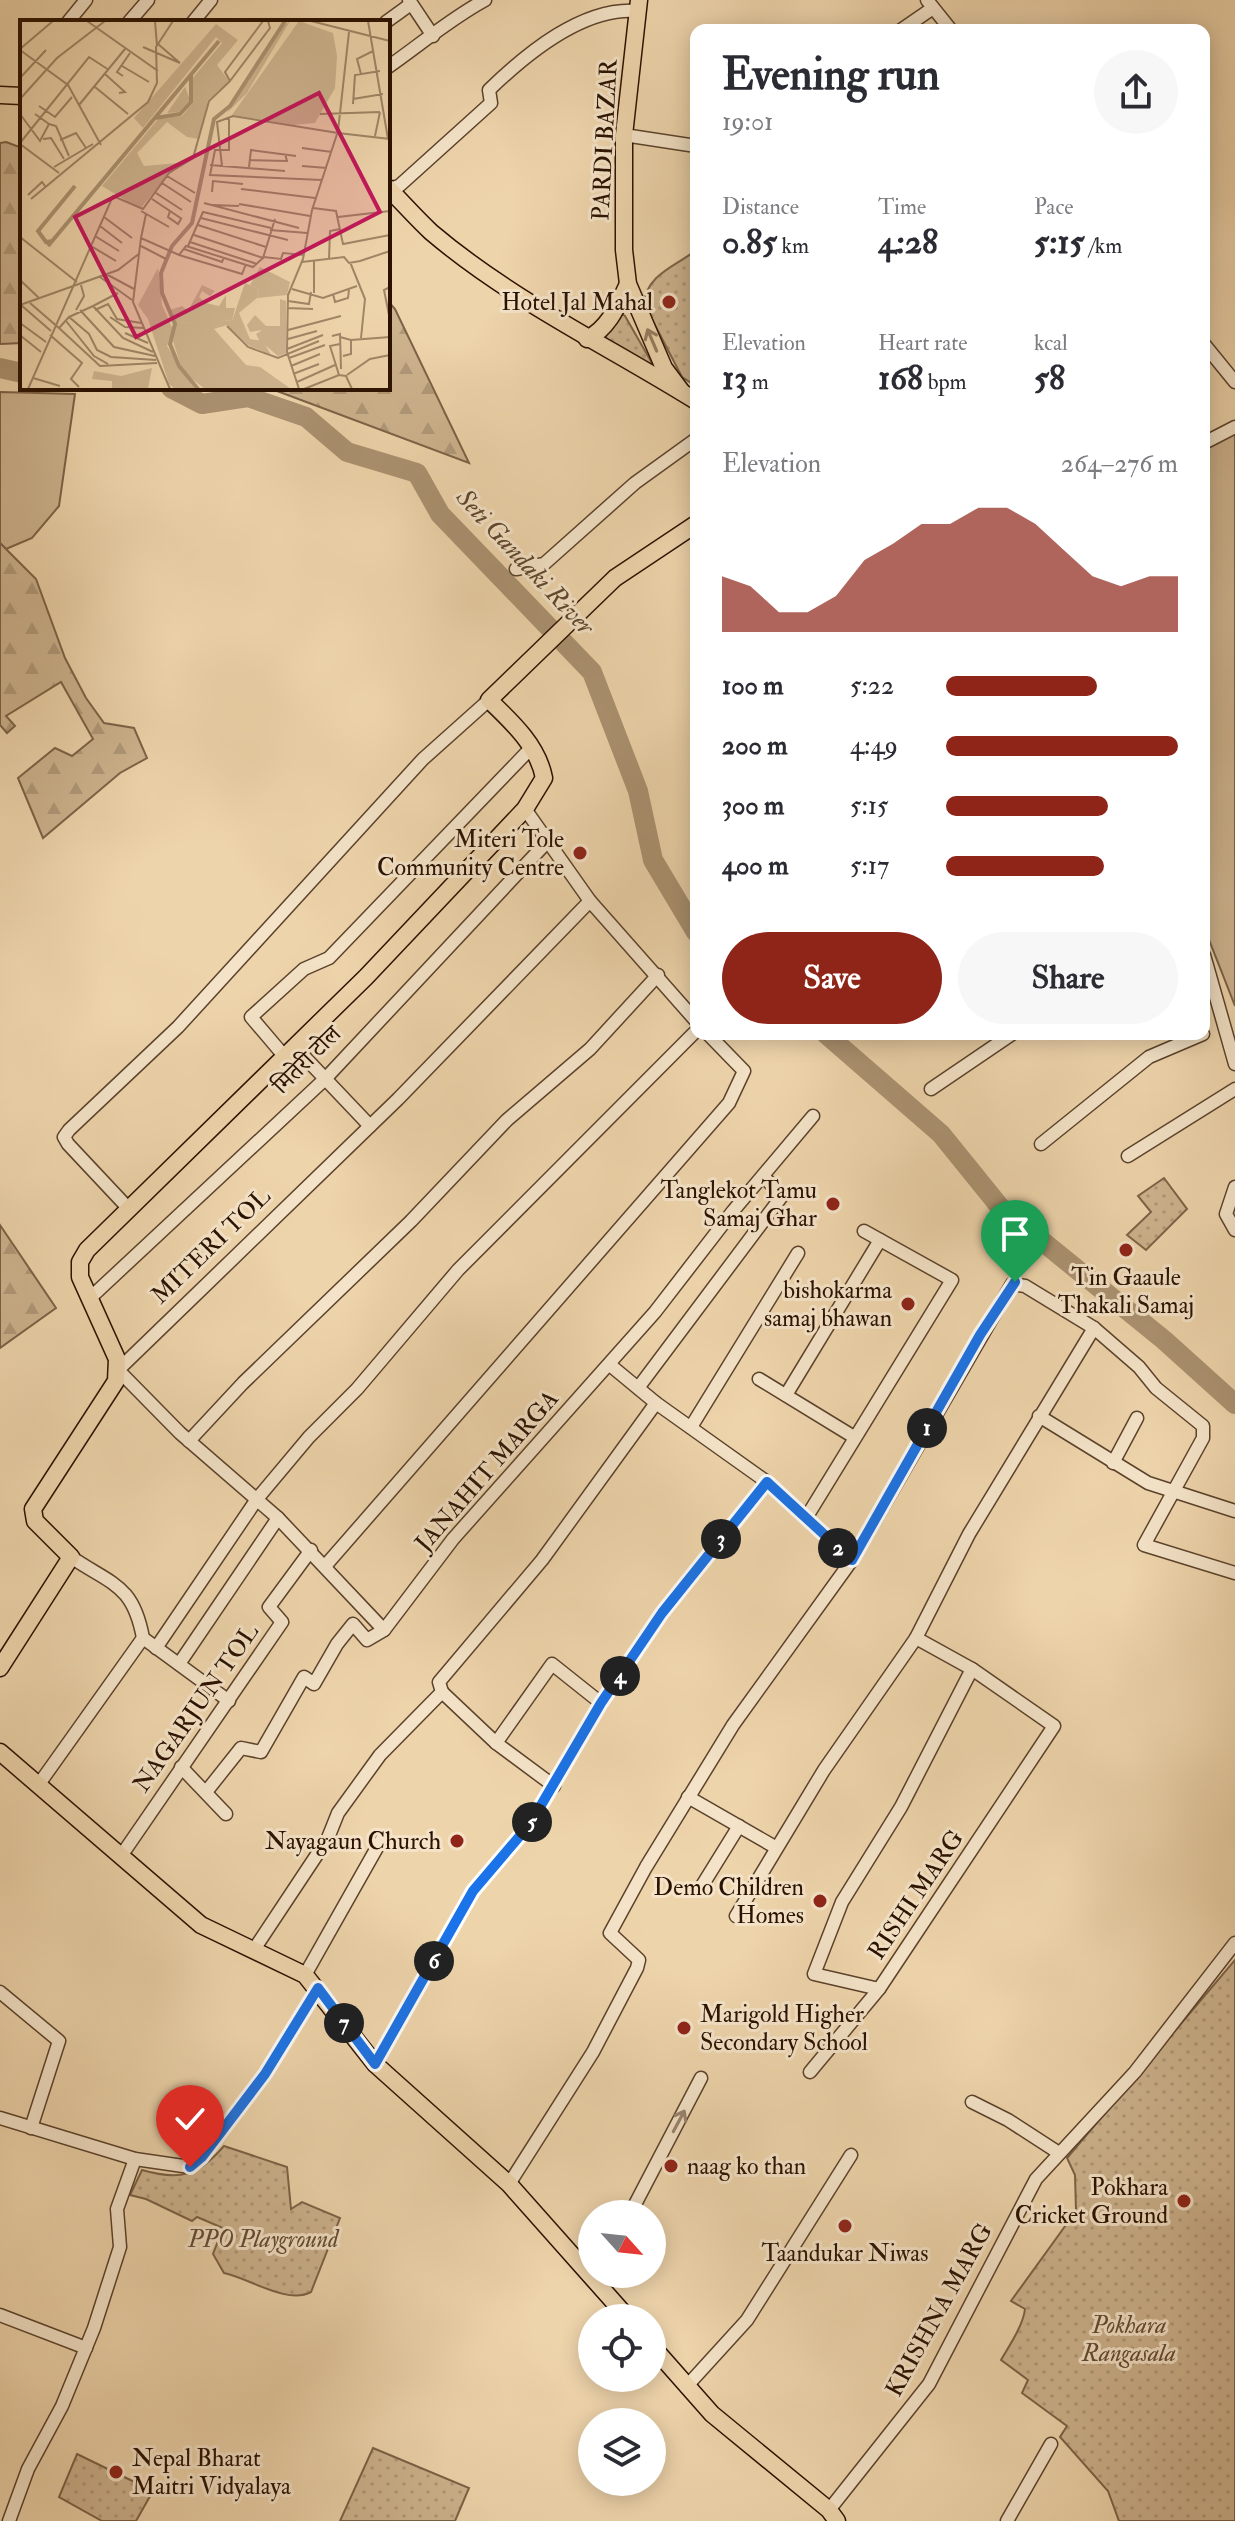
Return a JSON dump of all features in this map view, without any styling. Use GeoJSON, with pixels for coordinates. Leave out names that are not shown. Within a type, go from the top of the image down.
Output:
{"type":"FeatureCollection","features":[{"type":"Feature","properties":{"kind":"main road","name":"PARDI BAZAR"},"geometry":{"type":"LineString","coordinates":[[639,6],[624,135],[624,250],[628,284],[664,368],[689,397]]}},
{"type":"Feature","properties":{"kind":"main road"},"geometry":{"type":"LineString","coordinates":[[0,95],[20,96]]}},
{"type":"Feature","properties":{"kind":"main road"},"geometry":{"type":"LineString","coordinates":[[390,190],[441,239],[587,339],[689,397]]}},
{"type":"Feature","properties":{"kind":"main road"},"geometry":{"type":"LineString","coordinates":[[587,339],[608,322],[628,284]]}},
{"type":"Feature","properties":{"kind":"main road"},"geometry":{"type":"LineString","coordinates":[[532,747],[489,700],[615,578],[690,528]]}},
{"type":"Feature","properties":{"kind":"main road","name":"मितेरी टोल"},"geometry":{"type":"LineString","coordinates":[[89,1299],[80,1277],[80,1262],[129,1209],[290,1052],[525,809],[544,778],[532,747]]}},
{"type":"Feature","properties":{"kind":"main road"},"geometry":{"type":"LineString","coordinates":[[89,1299],[118,1370]]}},
{"type":"Feature","properties":{"kind":"main road","name":"MITERI TOL"},"geometry":{"type":"LineString","coordinates":[[71,1557],[35,1521],[33,1509],[111,1391],[118,1370]]}},
{"type":"Feature","properties":{"kind":"main road"},"geometry":{"type":"LineString","coordinates":[[0,1668],[5,1649],[71,1557]]}},
{"type":"Feature","properties":{"kind":"main road"},"geometry":{"type":"LineString","coordinates":[[0,1752],[201,1925],[305,1975],[375,2064],[509,2184],[578,2257]]}},
{"type":"Feature","properties":{"kind":"main road"},"geometry":{"type":"LineString","coordinates":[[604,2288],[617,2304]]}},
{"type":"Feature","properties":{"kind":"main road"},"geometry":{"type":"LineString","coordinates":[[666,2363],[712,2414],[830,2517]]}},
{"type":"Feature","properties":{"kind":"street"},"geometry":{"type":"LineString","coordinates":[[70,20],[86,0]]}},
{"type":"Feature","properties":{"kind":"street"},"geometry":{"type":"LineString","coordinates":[[131,20],[148,0]]}},
{"type":"Feature","properties":{"kind":"street"},"geometry":{"type":"LineString","coordinates":[[195,20],[211,0]]}},
{"type":"Feature","properties":{"kind":"street"},"geometry":{"type":"LineString","coordinates":[[390,66],[433,36],[451,18],[485,0]]}},
{"type":"Feature","properties":{"kind":"street"},"geometry":{"type":"LineString","coordinates":[[388,20],[410,2],[433,36]]}},
{"type":"Feature","properties":{"kind":"street"},"geometry":{"type":"LineString","coordinates":[[908,24],[930,4],[946,24]]}},
{"type":"Feature","properties":{"kind":"street"},"geometry":{"type":"LineString","coordinates":[[390,188],[399,186],[491,103],[489,90],[547,43],[604,15],[639,6]]}},
{"type":"Feature","properties":{"kind":"street"},"geometry":{"type":"LineString","coordinates":[[624,135],[690,145]]}},
{"type":"Feature","properties":{"kind":"street"},"geometry":{"type":"LineString","coordinates":[[1210,351],[1235,382]]}},
{"type":"Feature","properties":{"kind":"street"},"geometry":{"type":"LineString","coordinates":[[1210,440],[1235,427]]}},
{"type":"Feature","properties":{"kind":"street"},"geometry":{"type":"LineString","coordinates":[[516,569],[530,569],[544,564],[635,483],[690,443]]}},
{"type":"Feature","properties":{"kind":"street"},"geometry":{"type":"LineString","coordinates":[[129,1209],[64,1137],[178,1027],[423,759],[489,700]]}},
{"type":"Feature","properties":{"kind":"street"},"geometry":{"type":"LineString","coordinates":[[370,1126],[325,1079],[251,1017],[304,969],[329,958],[532,747]]}},
{"type":"Feature","properties":{"kind":"street"},"geometry":{"type":"LineString","coordinates":[[525,809],[546,843],[590,901],[690,1014]]}},
{"type":"Feature","properties":{"kind":"street","name":"मितेरी टोल"},"geometry":{"type":"LineString","coordinates":[[89,1299],[325,1079],[546,843]]}},
{"type":"Feature","properties":{"kind":"street","name":"MITERI TOL"},"geometry":{"type":"LineString","coordinates":[[118,1370],[370,1126],[590,901]]}},
{"type":"Feature","properties":{"kind":"street"},"geometry":{"type":"LineString","coordinates":[[189,1441],[243,1383],[411,1221],[507,1120],[590,1049],[658,975]]}},
{"type":"Feature","properties":{"kind":"street"},"geometry":{"type":"LineString","coordinates":[[1210,976],[1235,1064]]}},
{"type":"Feature","properties":{"kind":"street"},"geometry":{"type":"LineString","coordinates":[[1210,1031],[1224,1025]]}},
{"type":"Feature","properties":{"kind":"street"},"geometry":{"type":"LineString","coordinates":[[156,1648],[257,1499],[458,1270],[690,1037]]}},
{"type":"Feature","properties":{"kind":"street"},"geometry":{"type":"LineString","coordinates":[[326,1565],[729,1103],[744,1071],[714,1040]]}},
{"type":"Feature","properties":{"kind":"street"},"geometry":{"type":"LineString","coordinates":[[931,1089],[1003,1040]]}},
{"type":"Feature","properties":{"kind":"street"},"geometry":{"type":"LineString","coordinates":[[1041,1144],[1149,1057],[1189,1040]]}},
{"type":"Feature","properties":{"kind":"street"},"geometry":{"type":"LineString","coordinates":[[1128,1156],[1235,1089]]}},
{"type":"Feature","properties":{"kind":"street","name":"JANAHIT MARGA"},"geometry":{"type":"LineString","coordinates":[[384,1630],[453,1539],[610,1365],[813,1116]]}},
{"type":"Feature","properties":{"kind":"street"},"geometry":{"type":"LineString","coordinates":[[638,1388],[782,1196],[765,1178]]}},
{"type":"Feature","properties":{"kind":"street"},"geometry":{"type":"LineString","coordinates":[[1235,1187],[1226,1214],[1235,1230]]}},
{"type":"Feature","properties":{"kind":"street"},"geometry":{"type":"LineString","coordinates":[[806,1518],[952,1280],[864,1231]]}},
{"type":"Feature","properties":{"kind":"street"},"geometry":{"type":"LineString","coordinates":[[786,1395],[880,1240]]}},
{"type":"Feature","properties":{"kind":"street"},"geometry":{"type":"LineString","coordinates":[[691,1427],[798,1253]]}},
{"type":"Feature","properties":{"kind":"street"},"geometry":{"type":"LineString","coordinates":[[509,2184],[593,2052],[634,1976],[639,1960],[610,1933],[733,1725],[852,1560],[980,1335],[1015,1282],[1094,1328],[1139,1367],[1156,1388],[1203,1426],[1203,1438],[1144,1545],[1235,1573]]}},
{"type":"Feature","properties":{"kind":"street"},"geometry":{"type":"LineString","coordinates":[[736,1916],[824,1770],[916,1638],[969,1534],[1094,1328]]}},
{"type":"Feature","properties":{"kind":"street"},"geometry":{"type":"LineString","coordinates":[[610,1365],[656,1403],[767,1482],[852,1560]]}},
{"type":"Feature","properties":{"kind":"street"},"geometry":{"type":"LineString","coordinates":[[118,1370],[189,1441],[311,1550],[384,1630],[367,1640],[358,1625],[353,1624],[337,1644],[314,1684],[304,1677],[261,1752],[241,1748],[206,1792]]}},
{"type":"Feature","properties":{"kind":"street"},"geometry":{"type":"LineString","coordinates":[[759,1379],[854,1437]]}},
{"type":"Feature","properties":{"kind":"street"},"geometry":{"type":"LineString","coordinates":[[554,1786],[496,1743],[442,1692],[439,1682],[542,1560],[656,1403]]}},
{"type":"Feature","properties":{"kind":"street"},"geometry":{"type":"LineString","coordinates":[[1039,1416],[1148,1483],[1235,1511]]}},
{"type":"Feature","properties":{"kind":"street"},"geometry":{"type":"LineString","coordinates":[[1113,1463],[1137,1418]]}},
{"type":"Feature","properties":{"kind":"street"},"geometry":{"type":"LineString","coordinates":[[375,2064],[473,1891],[515,1844],[554,1786],[601,1703],[662,1613],[767,1482]]}},
{"type":"Feature","properties":{"kind":"street"},"geometry":{"type":"LineString","coordinates":[[179,1664],[278,1518]]}},
{"type":"Feature","properties":{"kind":"street","name":"NAGARJUN TOL"},"geometry":{"type":"LineString","coordinates":[[121,1856],[282,1622],[269,1607],[311,1550]]}},
{"type":"Feature","properties":{"kind":"street"},"geometry":{"type":"LineString","coordinates":[[71,1557],[107,1577],[124,1592],[137,1608],[143,1638],[229,1701]]}},
{"type":"Feature","properties":{"kind":"street"},"geometry":{"type":"LineString","coordinates":[[39,1784],[143,1638]]}},
{"type":"Feature","properties":{"kind":"street","name":"RISHI MARG"},"geometry":{"type":"LineString","coordinates":[[916,1638],[972,1669],[1054,1726],[879,1989],[814,1974],[842,1902],[901,1807],[972,1669]]}},
{"type":"Feature","properties":{"kind":"street"},"geometry":{"type":"LineString","coordinates":[[496,1743],[552,1664],[601,1703]]}},
{"type":"Feature","properties":{"kind":"street"},"geometry":{"type":"LineString","coordinates":[[253,1951],[328,1838],[338,1813],[380,1755],[442,1692]]}},
{"type":"Feature","properties":{"kind":"street"},"geometry":{"type":"LineString","coordinates":[[181,1767],[226,1814]]}},
{"type":"Feature","properties":{"kind":"street"},"geometry":{"type":"LineString","coordinates":[[688,1797],[775,1847]]}},
{"type":"Feature","properties":{"kind":"street"},"geometry":{"type":"LineString","coordinates":[[700,1889],[739,1826]]}},
{"type":"Feature","properties":{"kind":"street"},"geometry":{"type":"LineString","coordinates":[[305,1975],[383,1837]]}},
{"type":"Feature","properties":{"kind":"street","name":"KRISHNA MARG"},"geometry":{"type":"LineString","coordinates":[[830,2517],[929,2384],[1036,2179],[1135,2072],[1235,1943]]}},
{"type":"Feature","properties":{"kind":"street"},"geometry":{"type":"LineString","coordinates":[[0,2118],[135,2159],[190,2167],[202,2157],[265,2074],[318,1988]]}},
{"type":"Feature","properties":{"kind":"street"},"geometry":{"type":"LineString","coordinates":[[810,2072],[879,1989]]}},
{"type":"Feature","properties":{"kind":"street"},"geometry":{"type":"LineString","coordinates":[[0,1992],[59,2041],[31,2128]]}},
{"type":"Feature","properties":{"kind":"street"},"geometry":{"type":"LineString","coordinates":[[637,2200],[701,2078]]}},
{"type":"Feature","properties":{"kind":"street"},"geometry":{"type":"LineString","coordinates":[[972,2102],[1008,2120],[1059,2153]]}},
{"type":"Feature","properties":{"kind":"street"},"geometry":{"type":"LineString","coordinates":[[686,2387],[747,2320],[851,2155]]}},
{"type":"Feature","properties":{"kind":"street"},"geometry":{"type":"LineString","coordinates":[[6,2519],[28,2469],[62,2406],[86,2348],[120,2247],[117,2209],[135,2159]]}},
{"type":"Feature","properties":{"kind":"street"},"geometry":{"type":"LineString","coordinates":[[0,2315],[86,2348]]}},
{"type":"Feature","properties":{"kind":"street"},"geometry":{"type":"LineString","coordinates":[[1007,2521],[1051,2444]]}},
{"type":"Feature","properties":{"kind":"green space"},"geometry":{"type":"Polygon","coordinates":[[[0,143],[20,147],[20,343],[0,344],[0,143]]]}},
{"type":"Feature","properties":{"kind":"green space"},"geometry":{"type":"Polygon","coordinates":[[[690,254],[690,382],[682,377],[644,304],[650,285],[690,254]]]}},
{"type":"Feature","properties":{"kind":"green space"},"geometry":{"type":"Polygon","coordinates":[[[390,303],[469,463],[274,390],[390,390],[390,303]]]}},
{"type":"Feature","properties":{"kind":"green space"},"geometry":{"type":"Polygon","coordinates":[[[619,312],[625,316],[652,363],[649,366],[607,342],[606,336],[619,312]]]}},
{"type":"Feature","properties":{"kind":"green space"},"geometry":{"type":"Polygon","coordinates":[[[0,392],[75,394],[59,506],[32,538],[6,549],[0,543],[0,392]]]}},
{"type":"Feature","properties":{"kind":"green space"},"geometry":{"type":"Polygon","coordinates":[[[1235,433],[1235,1006],[1210,942],[1210,446],[1235,433]]]}},
{"type":"Feature","properties":{"kind":"green space"},"geometry":{"type":"Polygon","coordinates":[[[0,543],[36,579],[65,658],[86,698],[104,723],[134,728],[147,758],[120,773],[43,838],[18,778],[55,748],[72,756],[93,739],[61,682],[6,716],[15,726],[7,733],[0,725],[0,543]]]}},
{"type":"Feature","properties":{"kind":"green space"},"geometry":{"type":"Polygon","coordinates":[[[1164,1178],[1187,1209],[1146,1250],[1127,1235],[1151,1212],[1138,1196],[1164,1178]]]}},
{"type":"Feature","properties":{"kind":"green space"},"geometry":{"type":"Polygon","coordinates":[[[0,1225],[56,1308],[0,1348],[0,1225]]]}},
{"type":"Feature","properties":{"kind":"green space","name":"Pokhara Rangasala"},"geometry":{"type":"Polygon","coordinates":[[[1235,1960],[1235,2521],[1119,2521],[1108,2491],[1060,2437],[1067,2426],[1022,2393],[1028,2380],[1001,2360],[1024,2315],[1025,2309],[1011,2301],[1076,2211],[1075,2175],[1067,2158],[1235,1960]]]}},
{"type":"Feature","properties":{"kind":"green space","name":"PPO Playground"},"geometry":{"type":"Polygon","coordinates":[[[224,2146],[287,2167],[291,2209],[302,2202],[340,2218],[311,2292],[301,2295],[280,2293],[224,2273],[213,2254],[223,2228],[197,2217],[192,2221],[146,2199],[130,2195],[142,2170],[167,2175],[188,2173],[206,2164],[224,2146]]]}},
{"type":"Feature","properties":{"kind":"green space"},"geometry":{"type":"Polygon","coordinates":[[[373,2448],[469,2488],[455,2521],[340,2521],[373,2448]]]}},
{"type":"Feature","properties":{"kind":"green space"},"geometry":{"type":"Polygon","coordinates":[[[77,2454],[153,2491],[136,2521],[102,2521],[59,2497],[77,2454]]]}},
{"type":"Feature","properties":{"kind":"waterway","name":"Seti Gandaki River"},"geometry":{"type":"LineString","coordinates":[[0,368],[20,373]]}},
{"type":"Feature","properties":{"kind":"waterway","name":"Seti Gandaki River"},"geometry":{"type":"LineString","coordinates":[[175,390],[202,404],[248,397],[306,417],[347,452],[417,473],[440,514],[592,672],[638,791],[653,860],[690,922]]}},
{"type":"Feature","properties":{"kind":"waterway","name":"Seti Gandaki River"},"geometry":{"type":"LineString","coordinates":[[833,1040],[941,1134],[1000,1207],[1164,1340],[1235,1404]]}},
{"type":"Feature","properties":{"kind":"place","name":"Hotel Jal Mahal"},"geometry":{"type":"Point","coordinates":[669,302]}},
{"type":"Feature","properties":{"kind":"place","name":"Miteri Tole Community Centre"},"geometry":{"type":"Point","coordinates":[580,853]}},
{"type":"Feature","properties":{"kind":"place","name":"Tanglekot Tamu Samaj Ghar"},"geometry":{"type":"Point","coordinates":[833,1204]}},
{"type":"Feature","properties":{"kind":"place","name":"Tin Gaaule Thakali Samaj"},"geometry":{"type":"Point","coordinates":[1126,1250]}},
{"type":"Feature","properties":{"kind":"place","name":"bishokarma samaj bhawan"},"geometry":{"type":"Point","coordinates":[908,1304]}},
{"type":"Feature","properties":{"kind":"place","name":"Nayagaun Church"},"geometry":{"type":"Point","coordinates":[457,1841]}},
{"type":"Feature","properties":{"kind":"place","name":"Demo Children Homes"},"geometry":{"type":"Point","coordinates":[820,1901]}},
{"type":"Feature","properties":{"kind":"place","name":"Marigold Higher Secondary School"},"geometry":{"type":"Point","coordinates":[684,2028]}},
{"type":"Feature","properties":{"kind":"place","name":"naag ko than"},"geometry":{"type":"Point","coordinates":[671,2166]}},
{"type":"Feature","properties":{"kind":"place","name":"Pokhara Cricket Ground"},"geometry":{"type":"Point","coordinates":[1184,2201]}},
{"type":"Feature","properties":{"kind":"place","name":"Taandukar Niwas"},"geometry":{"type":"Point","coordinates":[845,2226]}},
{"type":"Feature","properties":{"kind":"place","name":"Nepal Bharat Maitri Vidyalaya"},"geometry":{"type":"Point","coordinates":[116,2472]}},
{"type":"Feature","properties":{"kind":"route"},"geometry":{"type":"LineString","coordinates":[[190,2167],[202,2157],[265,2074],[318,1988],[375,2064],[473,1891],[500,1864],[530,1824],[601,1703],[662,1613],[767,1482],[852,1560],[980,1335],[1015,1282]]}}]}
